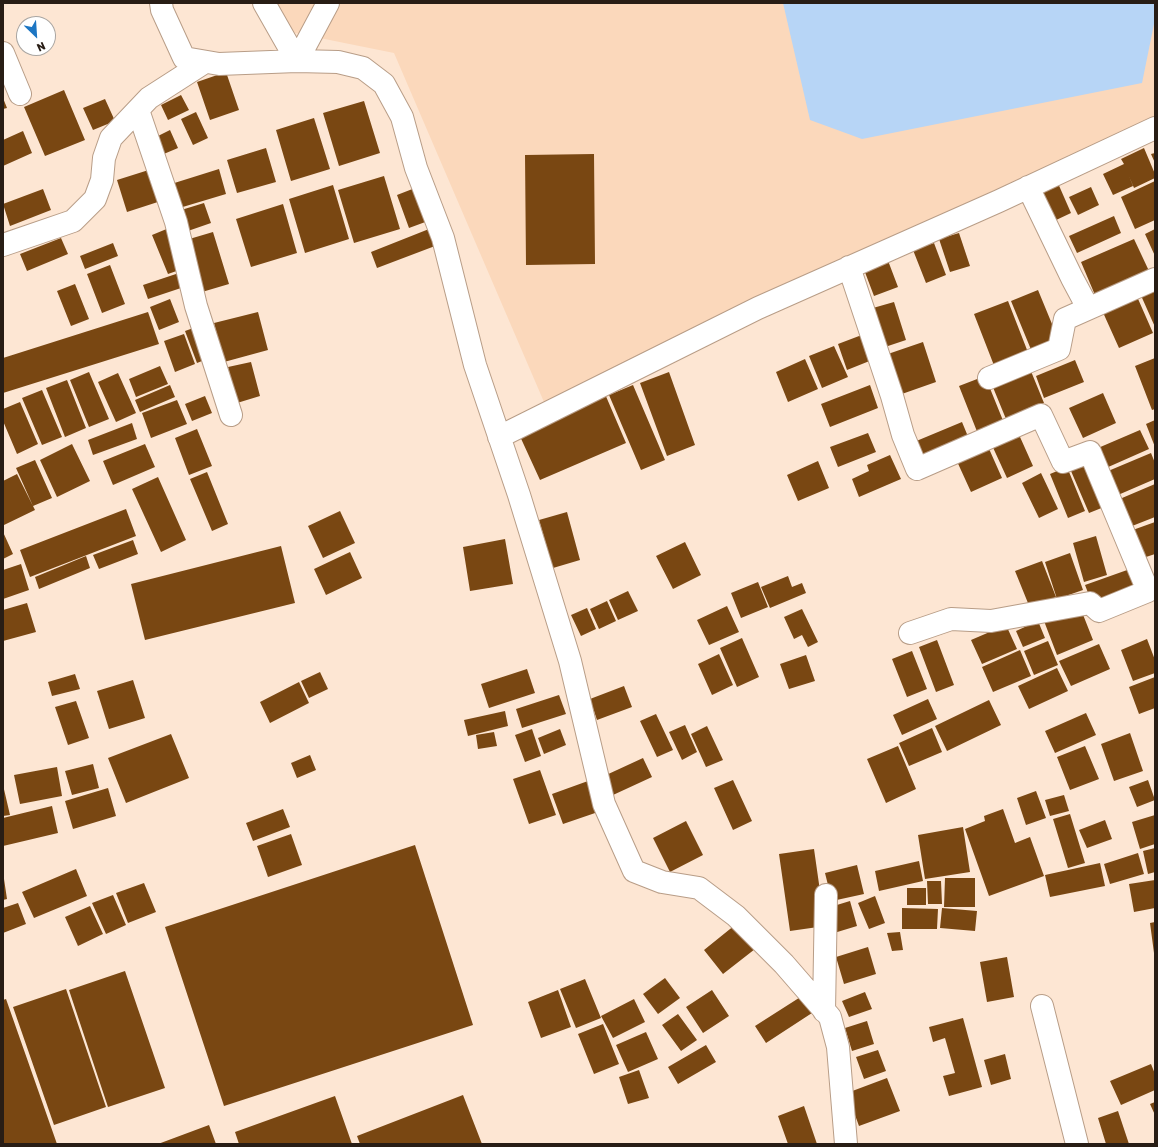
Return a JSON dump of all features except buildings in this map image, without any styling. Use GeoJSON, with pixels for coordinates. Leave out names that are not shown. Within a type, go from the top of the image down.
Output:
{"type":"FeatureCollection","features":[{"type":"Feature","properties":{"kind":"street"},"geometry":{"type":"LineString","coordinates":[[161,3],[162,10],[184,58],[219,64],[297,61],[338,62],[363,68],[384,84],[402,117],[416,168],[443,238],[475,364],[519,495],[570,661],[604,804],[634,871],[662,882],[699,888],[736,916],[784,964],[830,1017],[838,1047],[846,1144]]}},
{"type":"Feature","properties":{"kind":"street"},"geometry":{"type":"LineString","coordinates":[[264,3],[297,61]]}},
{"type":"Feature","properties":{"kind":"street"},"geometry":{"type":"LineString","coordinates":[[297,61],[328,3]]}},
{"type":"Feature","properties":{"kind":"street"},"geometry":{"type":"LineString","coordinates":[[3,53],[20,94]]}},
{"type":"Feature","properties":{"kind":"street"},"geometry":{"type":"LineString","coordinates":[[3,245],[73,221],[95,198],[102,180],[104,158],[111,138],[149,98],[205,62]]}},
{"type":"Feature","properties":{"kind":"street"},"geometry":{"type":"LineString","coordinates":[[138,110],[176,222],[196,306],[231,415]]}},
{"type":"Feature","properties":{"kind":"street"},"geometry":{"type":"LineString","coordinates":[[499,437],[758,308],[1028,187],[1155,128]]}},
{"type":"Feature","properties":{"kind":"street"},"geometry":{"type":"LineString","coordinates":[[1028,187],[1088,308]]}},
{"type":"Feature","properties":{"kind":"street"},"geometry":{"type":"LineString","coordinates":[[849,267],[892,396],[903,435],[916,469],[1041,415],[1063,462],[1090,452],[1147,565],[1148,591],[1099,611],[1090,602],[991,621],[951,619],[910,633]]}},
{"type":"Feature","properties":{"kind":"street"},"geometry":{"type":"LineString","coordinates":[[989,378],[1059,349],[1065,319],[1155,279]]}},
{"type":"Feature","properties":{"kind":"street"},"geometry":{"type":"LineString","coordinates":[[824,1010],[826,895]]}},
{"type":"Feature","properties":{"kind":"street"},"geometry":{"type":"LineString","coordinates":[[1042,1006],[1077,1144]]}},
{"type":"Feature","properties":{"kind":"shaded area"},"geometry":{"type":"Polygon","coordinates":[[[273,3],[1155,3],[1155,117],[544,402],[394,53],[295,33],[273,3]]]}},
{"type":"Feature","properties":{"kind":"water"},"geometry":{"type":"Polygon","coordinates":[[[783,3],[1155,3],[1155,19],[1142,83],[862,139],[810,120],[783,3]]]}}]}
